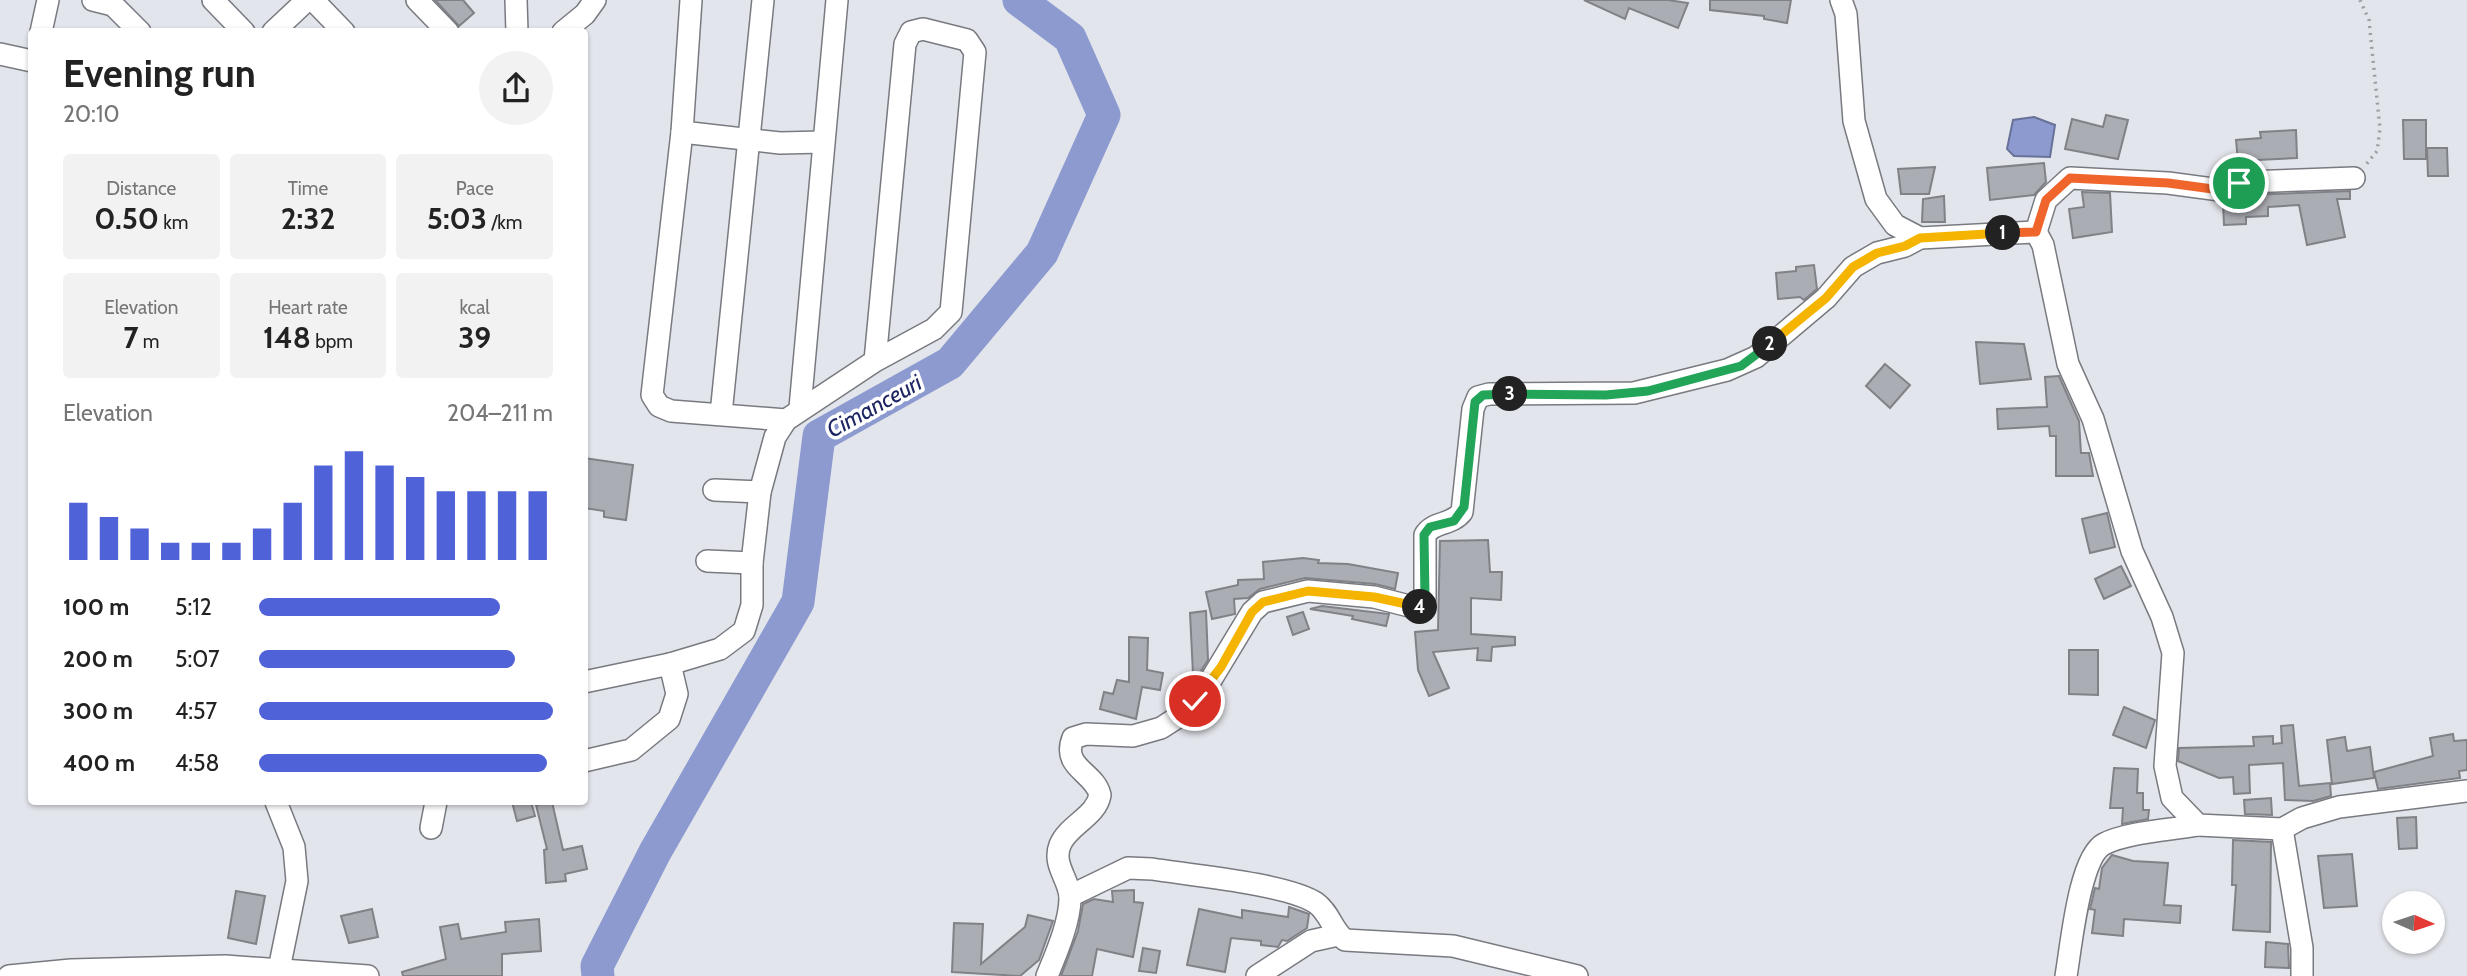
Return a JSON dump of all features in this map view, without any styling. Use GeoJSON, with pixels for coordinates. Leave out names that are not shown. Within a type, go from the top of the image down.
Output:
{"type":"FeatureCollection","features":[{"type":"Feature","properties":{"kind":"street"},"geometry":{"type":"LineString","coordinates":[[42,28],[48,0]]}},
{"type":"Feature","properties":{"kind":"street"},"geometry":{"type":"LineString","coordinates":[[93,0],[113,5],[136,28]]}},
{"type":"Feature","properties":{"kind":"street"},"geometry":{"type":"LineString","coordinates":[[213,0],[240,28]]}},
{"type":"Feature","properties":{"kind":"street"},"geometry":{"type":"LineString","coordinates":[[277,28],[307,0]]}},
{"type":"Feature","properties":{"kind":"street"},"geometry":{"type":"LineString","coordinates":[[313,0],[340,28]]}},
{"type":"Feature","properties":{"kind":"street"},"geometry":{"type":"LineString","coordinates":[[417,0],[444,28]]}},
{"type":"Feature","properties":{"kind":"street"},"geometry":{"type":"LineString","coordinates":[[516,0],[517,28]]}},
{"type":"Feature","properties":{"kind":"street"},"geometry":{"type":"LineString","coordinates":[[568,28],[585,14],[595,0]]}},
{"type":"Feature","properties":{"kind":"street"},"geometry":{"type":"LineString","coordinates":[[691,0],[682,132],[652,395],[663,409],[721,414],[793,414]]}},
{"type":"Feature","properties":{"kind":"street"},"geometry":{"type":"LineString","coordinates":[[721,414],[751,140],[763,0]]}},
{"type":"Feature","properties":{"kind":"street"},"geometry":{"type":"LineString","coordinates":[[793,414],[837,0]]}},
{"type":"Feature","properties":{"kind":"street"},"geometry":{"type":"LineString","coordinates":[[1841,0],[1847,24],[1847,64],[1854,121],[1877,199],[1895,225],[1920,238]]}},
{"type":"Feature","properties":{"kind":"street"},"geometry":{"type":"LineString","coordinates":[[588,681],[670,664],[720,649],[744,631],[752,605],[752,563],[760,492],[775,437],[793,414],[875,360],[934,329],[948,317],[952,308],[975,52],[967,40],[923,29],[911,32],[905,44],[875,360]]}},
{"type":"Feature","properties":{"kind":"street"},"geometry":{"type":"LineString","coordinates":[[0,54],[28,60]]}},
{"type":"Feature","properties":{"kind":"street"},"geometry":{"type":"LineString","coordinates":[[682,132],[751,140],[823,142]]}},
{"type":"Feature","properties":{"kind":"street"},"geometry":{"type":"LineString","coordinates":[[2198,825],[2172,798],[2165,778],[2173,672],[2168,636],[2132,551],[2093,419],[2068,364],[2059,330],[2047,256],[2036,232],[2046,200],[2070,178],[2168,183],[2220,190],[2244,182],[2354,178]]}},
{"type":"Feature","properties":{"kind":"street"},"geometry":{"type":"LineString","coordinates":[[1047,976],[1070,896],[1060,870],[1060,845],[1097,804],[1100,795],[1094,783],[1074,765],[1070,750],[1073,738],[1086,734],[1133,736],[1161,728],[1175,719],[1206,688],[1252,612],[1263,602],[1308,591],[1374,597],[1413,607],[1423,605],[1424,535],[1430,527],[1454,521],[1462,512],[1473,409],[1478,397],[1489,394],[1606,395],[1648,391],[1741,366],[1818,305],[1863,260],[1920,238],[2036,232]]}},
{"type":"Feature","properties":{"kind":"street"},"geometry":{"type":"LineString","coordinates":[[714,490],[760,492]]}},
{"type":"Feature","properties":{"kind":"street"},"geometry":{"type":"LineString","coordinates":[[707,561],[752,563]]}},
{"type":"Feature","properties":{"kind":"street"},"geometry":{"type":"LineString","coordinates":[[588,760],[631,750],[669,719],[677,694],[670,664]]}},
{"type":"Feature","properties":{"kind":"street"},"geometry":{"type":"LineString","coordinates":[[2066,976],[2087,866],[2098,848],[2117,840],[2198,825],[2281,829],[2302,818],[2339,807],[2467,791]]}},
{"type":"Feature","properties":{"kind":"street"},"geometry":{"type":"LineString","coordinates":[[277,805],[294,848],[297,881],[279,969]]}},
{"type":"Feature","properties":{"kind":"street"},"geometry":{"type":"LineString","coordinates":[[431,828],[435,805]]}},
{"type":"Feature","properties":{"kind":"street"},"geometry":{"type":"LineString","coordinates":[[2281,829],[2302,948],[2302,976]]}},
{"type":"Feature","properties":{"kind":"street"},"geometry":{"type":"LineString","coordinates":[[1070,896],[1128,868],[1153,869],[1293,893],[1318,905],[1332,919],[1338,934],[1345,940],[1453,946],[1577,976]]}},
{"type":"Feature","properties":{"kind":"street"},"geometry":{"type":"LineString","coordinates":[[1257,976],[1311,941],[1338,934]]}},
{"type":"Feature","properties":{"kind":"street"},"geometry":{"type":"LineString","coordinates":[[9,976],[71,970],[225,966],[368,976]]}},
{"type":"Feature","properties":{"kind":"path"},"geometry":{"type":"LineString","coordinates":[[2354,178],[2377,151],[2380,129],[2369,20],[2360,0]]}},
{"type":"Feature","properties":{"kind":"water"},"geometry":{"type":"Polygon","coordinates":[[[2034,117],[2055,125],[2050,157],[2014,156],[2007,149],[2013,120],[2034,117]]]}},
{"type":"Feature","properties":{"kind":"building"},"geometry":{"type":"Polygon","coordinates":[[[435,0],[463,0],[474,13],[459,26],[435,0]]]}},
{"type":"Feature","properties":{"kind":"building"},"geometry":{"type":"Polygon","coordinates":[[[1584,0],[1668,0],[1688,3],[1678,28],[1629,8],[1625,19],[1584,0]]]}},
{"type":"Feature","properties":{"kind":"building"},"geometry":{"type":"Polygon","coordinates":[[[1710,0],[1791,0],[1787,23],[1764,19],[1764,16],[1710,10],[1710,0]]]}},
{"type":"Feature","properties":{"kind":"building"},"geometry":{"type":"Polygon","coordinates":[[[2106,115],[2128,120],[2118,159],[2065,149],[2072,119],[2103,127],[2106,115]]]}},
{"type":"Feature","properties":{"kind":"building"},"geometry":{"type":"Polygon","coordinates":[[[2403,120],[2426,120],[2426,159],[2404,159],[2403,120]]]}},
{"type":"Feature","properties":{"kind":"building"},"geometry":{"type":"Polygon","coordinates":[[[2296,130],[2297,158],[2238,161],[2236,140],[2261,138],[2260,132],[2296,130]]]}},
{"type":"Feature","properties":{"kind":"building"},"geometry":{"type":"Polygon","coordinates":[[[2427,148],[2447,148],[2448,176],[2428,176],[2427,148]]]}},
{"type":"Feature","properties":{"kind":"building"},"geometry":{"type":"Polygon","coordinates":[[[2044,163],[2046,182],[2034,195],[1990,200],[1987,168],[2044,163]]]}},
{"type":"Feature","properties":{"kind":"building"},"geometry":{"type":"Polygon","coordinates":[[[1935,167],[1929,194],[1901,194],[1898,169],[1935,167]]]}},
{"type":"Feature","properties":{"kind":"building"},"geometry":{"type":"Polygon","coordinates":[[[2350,191],[2350,199],[2337,199],[2345,237],[2307,245],[2299,205],[2268,207],[2268,216],[2246,217],[2246,224],[2224,225],[2223,203],[2246,195],[2350,191]]]}},
{"type":"Feature","properties":{"kind":"building"},"geometry":{"type":"Polygon","coordinates":[[[2082,192],[2110,193],[2112,232],[2073,238],[2069,209],[2084,207],[2082,192]]]}},
{"type":"Feature","properties":{"kind":"building"},"geometry":{"type":"Polygon","coordinates":[[[1944,196],[1945,222],[1922,222],[1923,199],[1944,196]]]}},
{"type":"Feature","properties":{"kind":"building"},"geometry":{"type":"Polygon","coordinates":[[[1814,265],[1817,289],[1804,300],[1800,297],[1778,299],[1776,273],[1796,271],[1796,267],[1814,265]]]}},
{"type":"Feature","properties":{"kind":"building"},"geometry":{"type":"Polygon","coordinates":[[[1976,342],[2024,344],[2031,379],[1980,384],[1976,342]]]}},
{"type":"Feature","properties":{"kind":"building"},"geometry":{"type":"Polygon","coordinates":[[[1885,364],[1910,385],[1890,408],[1866,386],[1885,364]]]}},
{"type":"Feature","properties":{"kind":"building"},"geometry":{"type":"Polygon","coordinates":[[[2059,376],[2079,421],[2081,453],[2089,453],[2093,476],[2056,476],[2056,436],[2050,436],[2049,426],[1998,429],[1997,409],[2047,407],[2045,377],[2059,376]]]}},
{"type":"Feature","properties":{"kind":"building"},"geometry":{"type":"Polygon","coordinates":[[[588,459],[633,465],[626,520],[604,517],[604,511],[588,509],[588,459]]]}},
{"type":"Feature","properties":{"kind":"building"},"geometry":{"type":"Polygon","coordinates":[[[2107,513],[2115,547],[2090,553],[2082,519],[2107,513]]]}},
{"type":"Feature","properties":{"kind":"building"},"geometry":{"type":"Polygon","coordinates":[[[1488,540],[1490,572],[1502,572],[1501,600],[1471,598],[1471,634],[1515,637],[1515,645],[1492,647],[1491,661],[1477,660],[1478,648],[1433,652],[1449,688],[1429,696],[1418,670],[1415,632],[1438,630],[1440,541],[1488,540]]]}},
{"type":"Feature","properties":{"kind":"building"},"geometry":{"type":"Polygon","coordinates":[[[1303,558],[1319,560],[1318,563],[1348,564],[1398,573],[1395,589],[1375,584],[1305,578],[1260,589],[1248,598],[1234,599],[1235,614],[1212,619],[1206,592],[1238,585],[1238,580],[1264,579],[1263,562],[1303,558]]]}},
{"type":"Feature","properties":{"kind":"building"},"geometry":{"type":"Polygon","coordinates":[[[2121,566],[2131,586],[2104,599],[2095,579],[2121,566]]]}},
{"type":"Feature","properties":{"kind":"building"},"geometry":{"type":"Polygon","coordinates":[[[1322,606],[1389,614],[1386,626],[1352,619],[1353,616],[1310,609],[1322,606]]]}},
{"type":"Feature","properties":{"kind":"building"},"geometry":{"type":"Polygon","coordinates":[[[1206,611],[1208,660],[1199,674],[1193,674],[1190,613],[1206,611]]]}},
{"type":"Feature","properties":{"kind":"building"},"geometry":{"type":"Polygon","coordinates":[[[1303,612],[1309,629],[1293,635],[1287,617],[1303,612]]]}},
{"type":"Feature","properties":{"kind":"building"},"geometry":{"type":"Polygon","coordinates":[[[1129,637],[1148,638],[1147,670],[1163,673],[1160,690],[1142,687],[1136,719],[1100,709],[1104,692],[1113,694],[1117,680],[1129,682],[1129,637]]]}},
{"type":"Feature","properties":{"kind":"building"},"geometry":{"type":"Polygon","coordinates":[[[2069,650],[2098,650],[2098,695],[2069,694],[2069,650]]]}},
{"type":"Feature","properties":{"kind":"building"},"geometry":{"type":"Polygon","coordinates":[[[2124,707],[2155,720],[2146,748],[2113,735],[2124,707]]]}},
{"type":"Feature","properties":{"kind":"building"},"geometry":{"type":"Polygon","coordinates":[[[2293,725],[2299,786],[2330,783],[2331,796],[2313,801],[2285,800],[2283,763],[2249,765],[2250,793],[2234,794],[2233,777],[2219,778],[2178,761],[2179,748],[2254,746],[2253,737],[2273,736],[2273,744],[2282,743],[2281,726],[2293,725]]]}},
{"type":"Feature","properties":{"kind":"building"},"geometry":{"type":"Polygon","coordinates":[[[2453,734],[2454,741],[2467,740],[2467,770],[2459,771],[2460,778],[2378,789],[2374,772],[2433,756],[2430,738],[2453,734]]]}},
{"type":"Feature","properties":{"kind":"building"},"geometry":{"type":"Polygon","coordinates":[[[2345,737],[2347,751],[2370,747],[2374,778],[2332,784],[2327,740],[2345,737]]]}},
{"type":"Feature","properties":{"kind":"building"},"geometry":{"type":"Polygon","coordinates":[[[2114,768],[2138,769],[2137,793],[2143,793],[2143,810],[2149,810],[2148,819],[2122,824],[2123,808],[2110,808],[2114,768]]]}},
{"type":"Feature","properties":{"kind":"building"},"geometry":{"type":"Polygon","coordinates":[[[2271,798],[2272,815],[2245,814],[2244,800],[2271,798]]]}},
{"type":"Feature","properties":{"kind":"building"},"geometry":{"type":"Polygon","coordinates":[[[513,805],[532,805],[535,816],[517,821],[513,805]]]}},
{"type":"Feature","properties":{"kind":"building"},"geometry":{"type":"Polygon","coordinates":[[[536,805],[553,805],[563,850],[582,846],[587,869],[565,874],[566,881],[546,883],[544,850],[547,849],[536,805]]]}},
{"type":"Feature","properties":{"kind":"building"},"geometry":{"type":"Polygon","coordinates":[[[2416,817],[2417,848],[2399,849],[2397,818],[2416,817]]]}},
{"type":"Feature","properties":{"kind":"building"},"geometry":{"type":"Polygon","coordinates":[[[2233,840],[2271,842],[2270,932],[2233,930],[2236,885],[2232,885],[2233,840]]]}},
{"type":"Feature","properties":{"kind":"building"},"geometry":{"type":"Polygon","coordinates":[[[2352,854],[2357,906],[2324,908],[2318,856],[2352,854]]]}},
{"type":"Feature","properties":{"kind":"building"},"geometry":{"type":"Polygon","coordinates":[[[2112,855],[2133,861],[2168,863],[2164,905],[2181,906],[2180,923],[2124,919],[2123,936],[2092,933],[2095,910],[2090,909],[2095,888],[2099,889],[2102,868],[2112,855]]]}},
{"type":"Feature","properties":{"kind":"building"},"geometry":{"type":"Polygon","coordinates":[[[1134,890],[1134,902],[1143,903],[1133,957],[1097,949],[1092,976],[1061,976],[1078,931],[1083,904],[1094,899],[1113,902],[1112,891],[1134,890]]]}},
{"type":"Feature","properties":{"kind":"building"},"geometry":{"type":"Polygon","coordinates":[[[236,891],[265,896],[256,944],[228,938],[236,891]]]}},
{"type":"Feature","properties":{"kind":"building"},"geometry":{"type":"Polygon","coordinates":[[[1289,907],[1309,914],[1307,928],[1287,941],[1282,940],[1278,947],[1261,945],[1261,941],[1231,938],[1225,972],[1187,965],[1199,909],[1242,918],[1242,910],[1288,917],[1289,907]]]}},
{"type":"Feature","properties":{"kind":"building"},"geometry":{"type":"Polygon","coordinates":[[[372,909],[378,937],[349,943],[341,916],[372,909]]]}},
{"type":"Feature","properties":{"kind":"building"},"geometry":{"type":"Polygon","coordinates":[[[1028,915],[1053,921],[1039,960],[1020,976],[952,972],[954,923],[983,924],[981,964],[1025,927],[1028,915]]]}},
{"type":"Feature","properties":{"kind":"building"},"geometry":{"type":"Polygon","coordinates":[[[539,919],[541,951],[502,954],[502,976],[403,976],[402,972],[446,959],[440,927],[458,924],[461,939],[506,932],[505,922],[539,919]]]}},
{"type":"Feature","properties":{"kind":"building"},"geometry":{"type":"Polygon","coordinates":[[[2266,942],[2288,944],[2289,968],[2265,967],[2266,942]]]}},
{"type":"Feature","properties":{"kind":"building"},"geometry":{"type":"Polygon","coordinates":[[[1143,948],[1160,951],[1156,973],[1139,971],[1143,948]]]}},
{"type":"Feature","properties":{"kind":"waterway","name":"Cimanceuri"},"geometry":{"type":"LineString","coordinates":[[598,976],[597,966],[655,852],[798,602],[819,436],[950,363],[1042,253],[1104,115],[1070,38],[1019,0]]}},
{"type":"Feature","properties":{"kind":"route"},"geometry":{"type":"LineString","coordinates":[[1195,701],[1221,667],[1252,612],[1263,602],[1308,591],[1374,597],[1413,607],[1423,605],[1424,535],[1430,527],[1454,521],[1464,507],[1473,409],[1478,397],[1489,394],[1634,393],[1741,366],[1756,357],[1788,327],[1818,305],[1853,267],[1863,260],[1920,238],[2036,232],[2046,200],[2058,186],[2070,178],[2168,183],[2208,190],[2228,190],[2239,183]]}}]}
